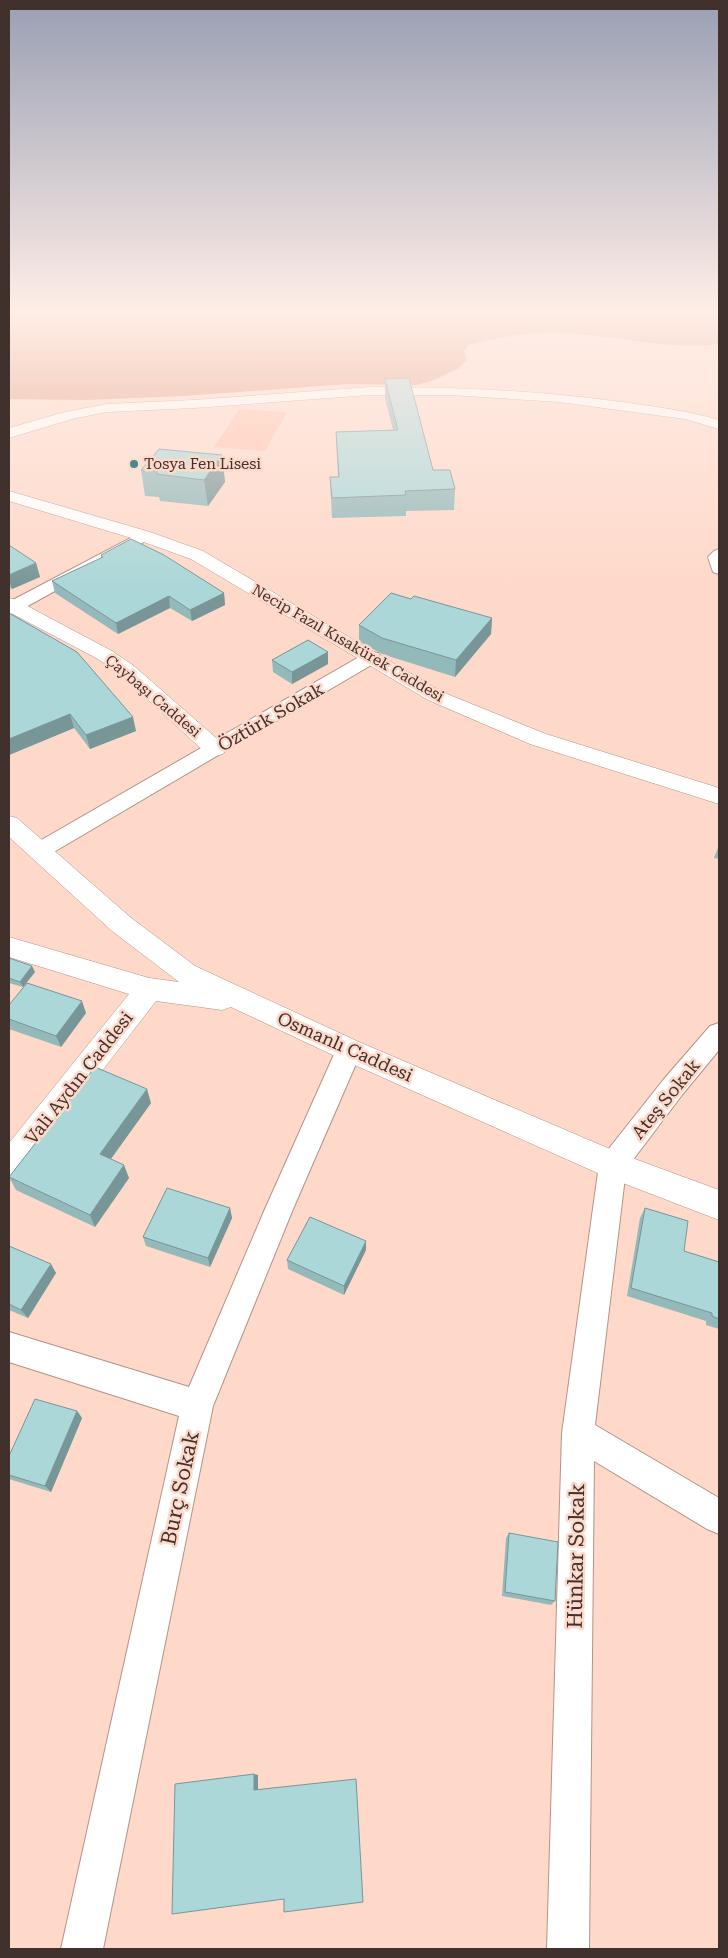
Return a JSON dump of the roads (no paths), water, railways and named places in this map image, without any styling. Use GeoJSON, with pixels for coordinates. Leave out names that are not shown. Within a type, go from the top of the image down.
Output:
{"type":"FeatureCollection","features":[{"type":"Feature","properties":{"kind":"street"},"geometry":{"type":"LineString","coordinates":[[9,433],[70,415],[107,408],[186,404]]}},
{"type":"Feature","properties":{"kind":"street"},"geometry":{"type":"LineString","coordinates":[[610,404],[679,413],[705,419],[719,425]]}},
{"type":"Feature","properties":{"kind":"street","name":"Necip Fazıl Kısakürek Caddesi"},"geometry":{"type":"LineString","coordinates":[[9,496],[144,536],[197,555],[435,696],[538,739],[719,796]]}},
{"type":"Feature","properties":{"kind":"street"},"geometry":{"type":"LineString","coordinates":[[10,606],[144,536]]}},
{"type":"Feature","properties":{"kind":"street"},"geometry":{"type":"LineString","coordinates":[[719,554],[716,557],[719,569]]}},
{"type":"Feature","properties":{"kind":"street","name":"Çaybaşı Caddesi"},"geometry":{"type":"LineString","coordinates":[[10,606],[105,655],[127,670],[215,749]]}},
{"type":"Feature","properties":{"kind":"street","name":"Öztürk Sokak"},"geometry":{"type":"LineString","coordinates":[[39,850],[372,657]]}},
{"type":"Feature","properties":{"kind":"street","name":"Osmanlı Caddesi"},"geometry":{"type":"LineString","coordinates":[[9,824],[158,954],[185,973],[349,1050],[613,1165],[719,1204]]}},
{"type":"Feature","properties":{"kind":"street"},"geometry":{"type":"LineString","coordinates":[[9,946],[149,989],[248,1003]]}},
{"type":"Feature","properties":{"kind":"street","name":"Vali Aydın Caddesi"},"geometry":{"type":"LineString","coordinates":[[9,1167],[149,989]]}},
{"type":"Feature","properties":{"kind":"street","name":"Ateş Sokak"},"geometry":{"type":"LineString","coordinates":[[613,1165],[673,1087],[719,1033]]}},
{"type":"Feature","properties":{"kind":"street","name":"Burç Sokak"},"geometry":{"type":"LineString","coordinates":[[82,1949],[197,1406],[279,1209],[349,1050]]}},
{"type":"Feature","properties":{"kind":"street","name":"Hünkar Sokak"},"geometry":{"type":"LineString","coordinates":[[568,1949],[578,1433],[613,1165]]}},
{"type":"Feature","properties":{"kind":"street"},"geometry":{"type":"LineString","coordinates":[[9,1347],[197,1406]]}},
{"type":"Feature","properties":{"kind":"street"},"geometry":{"type":"LineString","coordinates":[[578,1433],[719,1517]]}},
{"type":"Feature","properties":{"kind":"place","name":"Tosya Fen Lisesi"},"geometry":{"type":"Point","coordinates":[134,464]}}]}
